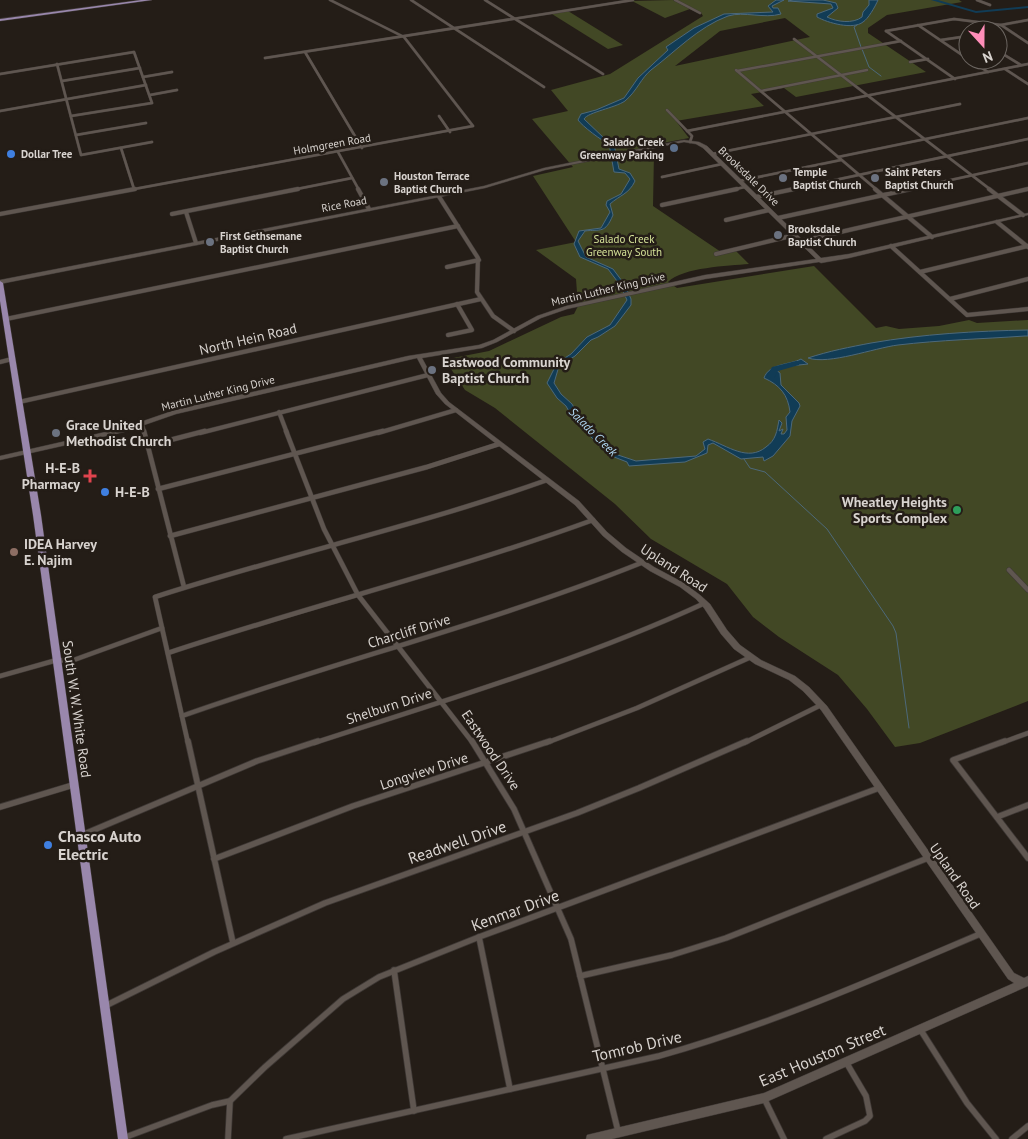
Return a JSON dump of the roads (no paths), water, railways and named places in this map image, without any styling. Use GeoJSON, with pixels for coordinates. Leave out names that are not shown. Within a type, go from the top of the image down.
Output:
{"type":"FeatureCollection","features":[{"type":"Feature","properties":{"kind":"main road"},"geometry":{"type":"LineString","coordinates":[[0,20],[150,0]]}},
{"type":"Feature","properties":{"kind":"main road","name":"South W. W. White Road"},"geometry":{"type":"LineString","coordinates":[[0,283],[57,660],[123,1139]]}},
{"type":"Feature","properties":{"kind":"street","name":"Holmgreen Road"},"geometry":{"type":"LineString","coordinates":[[0,214],[450,132],[469,128],[473,125],[404,37],[330,0]]}},
{"type":"Feature","properties":{"kind":"street"},"geometry":{"type":"LineString","coordinates":[[411,0],[544,87]]}},
{"type":"Feature","properties":{"kind":"street"},"geometry":{"type":"LineString","coordinates":[[485,0],[602,74]]}},
{"type":"Feature","properties":{"kind":"street"},"geometry":{"type":"LineString","coordinates":[[265,58],[633,0]]}},
{"type":"Feature","properties":{"kind":"street"},"geometry":{"type":"LineString","coordinates":[[675,0],[700,13]]}},
{"type":"Feature","properties":{"kind":"street"},"geometry":{"type":"LineString","coordinates":[[976,0],[990,5]]}},
{"type":"Feature","properties":{"kind":"street"},"geometry":{"type":"LineString","coordinates":[[955,78],[886,31],[957,19],[964,20]]}},
{"type":"Feature","properties":{"kind":"street"},"geometry":{"type":"LineString","coordinates":[[1008,24],[1028,20]]}},
{"type":"Feature","properties":{"kind":"street"},"geometry":{"type":"LineString","coordinates":[[918,25],[958,52]]}},
{"type":"Feature","properties":{"kind":"street"},"geometry":{"type":"LineString","coordinates":[[1008,30],[1028,43]]}},
{"type":"Feature","properties":{"kind":"street"},"geometry":{"type":"LineString","coordinates":[[941,40],[958,37]]}},
{"type":"Feature","properties":{"kind":"street"},"geometry":{"type":"LineString","coordinates":[[794,39],[971,176],[1026,215]]}},
{"type":"Feature","properties":{"kind":"street"},"geometry":{"type":"LineString","coordinates":[[901,41],[737,70],[932,237]]}},
{"type":"Feature","properties":{"kind":"street"},"geometry":{"type":"LineString","coordinates":[[0,74],[134,52],[152,102],[71,116]]}},
{"type":"Feature","properties":{"kind":"street"},"geometry":{"type":"LineString","coordinates":[[305,52],[362,148]]}},
{"type":"Feature","properties":{"kind":"street"},"geometry":{"type":"LineString","coordinates":[[1008,57],[1021,66]]}},
{"type":"Feature","properties":{"kind":"street"},"geometry":{"type":"LineString","coordinates":[[910,62],[928,59]]}},
{"type":"Feature","properties":{"kind":"street"},"geometry":{"type":"LineString","coordinates":[[57,64],[82,155],[152,142]]}},
{"type":"Feature","properties":{"kind":"street"},"geometry":{"type":"LineString","coordinates":[[1008,68],[1028,64]]}},
{"type":"Feature","properties":{"kind":"street"},"geometry":{"type":"LineString","coordinates":[[62,81],[140,68]]}},
{"type":"Feature","properties":{"kind":"street"},"geometry":{"type":"LineString","coordinates":[[761,91],[867,70]]}},
{"type":"Feature","properties":{"kind":"street"},"geometry":{"type":"LineString","coordinates":[[687,131],[999,70]]}},
{"type":"Feature","properties":{"kind":"street"},"geometry":{"type":"LineString","coordinates":[[1007,70],[1028,84]]}},
{"type":"Feature","properties":{"kind":"street"},"geometry":{"type":"LineString","coordinates":[[143,77],[172,72]]}},
{"type":"Feature","properties":{"kind":"street"},"geometry":{"type":"LineString","coordinates":[[0,111],[146,85]]}},
{"type":"Feature","properties":{"kind":"street"},"geometry":{"type":"LineString","coordinates":[[150,95],[177,90]]}},
{"type":"Feature","properties":{"kind":"street"},"geometry":{"type":"LineString","coordinates":[[712,154],[960,104]]}},
{"type":"Feature","properties":{"kind":"street"},"geometry":{"type":"LineString","coordinates":[[667,110],[692,136],[690,142]]}},
{"type":"Feature","properties":{"kind":"street"},"geometry":{"type":"LineString","coordinates":[[439,116],[450,132]]}},
{"type":"Feature","properties":{"kind":"street"},"geometry":{"type":"LineString","coordinates":[[739,181],[924,139],[1028,118]]}},
{"type":"Feature","properties":{"kind":"street"},"geometry":{"type":"LineString","coordinates":[[76,135],[146,123]]}},
{"type":"Feature","properties":{"kind":"street"},"geometry":{"type":"LineString","coordinates":[[756,197],[1028,139]]}},
{"type":"Feature","properties":{"kind":"street","name":"Rice Road"},"geometry":{"type":"LineString","coordinates":[[0,283],[494,184],[573,163],[681,141],[690,142]]}},
{"type":"Feature","properties":{"kind":"street","name":"Brooksdale Drive"},"geometry":{"type":"LineString","coordinates":[[690,142],[703,146],[712,154],[821,261]]}},
{"type":"Feature","properties":{"kind":"street"},"geometry":{"type":"LineString","coordinates":[[121,148],[134,190]]}},
{"type":"Feature","properties":{"kind":"street"},"geometry":{"type":"LineString","coordinates":[[338,152],[369,209]]}},
{"type":"Feature","properties":{"kind":"street"},"geometry":{"type":"LineString","coordinates":[[778,218],[1028,163]]}},
{"type":"Feature","properties":{"kind":"street"},"geometry":{"type":"LineString","coordinates":[[662,177],[722,164]]}},
{"type":"Feature","properties":{"kind":"street"},"geometry":{"type":"LineString","coordinates":[[172,214],[352,178]]}},
{"type":"Feature","properties":{"kind":"street"},"geometry":{"type":"LineString","coordinates":[[662,205],[745,186]]}},
{"type":"Feature","properties":{"kind":"street"},"geometry":{"type":"LineString","coordinates":[[801,240],[1028,189]]}},
{"type":"Feature","properties":{"kind":"street"},"geometry":{"type":"LineString","coordinates":[[438,195],[479,260],[476,287],[481,299],[493,316],[514,331]]}},
{"type":"Feature","properties":{"kind":"street"},"geometry":{"type":"LineString","coordinates":[[726,220],[770,210]]}},
{"type":"Feature","properties":{"kind":"street"},"geometry":{"type":"LineString","coordinates":[[186,212],[196,243]]}},
{"type":"Feature","properties":{"kind":"street","name":"Martin Luther King Drive"},"geometry":{"type":"LineString","coordinates":[[0,458],[124,430],[176,412],[418,356],[480,347],[539,317],[570,308],[706,277],[821,261],[1026,215]]}},
{"type":"Feature","properties":{"kind":"street"},"geometry":{"type":"LineString","coordinates":[[997,222],[1028,246]]}},
{"type":"Feature","properties":{"kind":"street"},"geometry":{"type":"LineString","coordinates":[[6,318],[458,226]]}},
{"type":"Feature","properties":{"kind":"street"},"geometry":{"type":"LineString","coordinates":[[716,254],[795,235]]}},
{"type":"Feature","properties":{"kind":"street"},"geometry":{"type":"LineString","coordinates":[[891,246],[967,315],[1028,309]]}},
{"type":"Feature","properties":{"kind":"street"},"geometry":{"type":"LineString","coordinates":[[920,272],[1028,246]]}},
{"type":"Feature","properties":{"kind":"street"},"geometry":{"type":"LineString","coordinates":[[447,267],[479,260]]}},
{"type":"Feature","properties":{"kind":"street"},"geometry":{"type":"LineString","coordinates":[[950,299],[1028,279]]}},
{"type":"Feature","properties":{"kind":"street","name":"North Hein Road"},"geometry":{"type":"LineString","coordinates":[[19,402],[481,299]]}},
{"type":"Feature","properties":{"kind":"street"},"geometry":{"type":"LineString","coordinates":[[448,335],[472,330],[457,304]]}},
{"type":"Feature","properties":{"kind":"street","name":"Upland Road"},"geometry":{"type":"LineString","coordinates":[[418,356],[442,399],[577,503],[617,545],[641,563],[682,585],[705,603],[729,639],[751,657],[792,678],[821,705],[1010,976],[1026,984]]}},
{"type":"Feature","properties":{"kind":"street"},"geometry":{"type":"LineString","coordinates":[[0,362],[12,359]]}},
{"type":"Feature","properties":{"kind":"street"},"geometry":{"type":"LineString","coordinates":[[147,446],[428,375]]}},
{"type":"Feature","properties":{"kind":"street"},"geometry":{"type":"LineString","coordinates":[[158,489],[384,431],[456,410]]}},
{"type":"Feature","properties":{"kind":"street","name":"Eastwood Drive"},"geometry":{"type":"LineString","coordinates":[[279,412],[330,546],[358,596],[487,762],[509,798],[525,832],[571,939],[618,1133]]}},
{"type":"Feature","properties":{"kind":"street"},"geometry":{"type":"LineString","coordinates":[[142,424],[184,587]]}},
{"type":"Feature","properties":{"kind":"street"},"geometry":{"type":"LineString","coordinates":[[170,536],[444,462],[500,444]]}},
{"type":"Feature","properties":{"kind":"street"},"geometry":{"type":"LineString","coordinates":[[233,943],[155,597],[184,587],[443,514],[547,480]]}},
{"type":"Feature","properties":{"kind":"street"},"geometry":{"type":"LineString","coordinates":[[168,653],[233,632],[503,553],[593,520]]}},
{"type":"Feature","properties":{"kind":"street","name":"Charcliff Drive"},"geometry":{"type":"LineString","coordinates":[[182,716],[268,686],[558,596],[641,563]]}},
{"type":"Feature","properties":{"kind":"street"},"geometry":{"type":"LineString","coordinates":[[1009,570],[1028,590]]}},
{"type":"Feature","properties":{"kind":"street","name":"Shelburn Drive"},"geometry":{"type":"LineString","coordinates":[[81,836],[197,784],[290,749],[554,665],[705,603]]}},
{"type":"Feature","properties":{"kind":"street"},"geometry":{"type":"LineString","coordinates":[[0,676],[57,660],[71,661],[162,628]]}},
{"type":"Feature","properties":{"kind":"street","name":"Longview Drive"},"geometry":{"type":"LineString","coordinates":[[214,859],[353,806],[557,738],[638,708],[751,657]]}},
{"type":"Feature","properties":{"kind":"street","name":"Readwell Drive"},"geometry":{"type":"LineString","coordinates":[[104,1007],[161,976],[325,903],[637,790],[769,732],[821,705]]}},
{"type":"Feature","properties":{"kind":"street"},"geometry":{"type":"LineString","coordinates":[[1028,732],[953,760],[1028,858]]}},
{"type":"Feature","properties":{"kind":"street"},"geometry":{"type":"LineString","coordinates":[[0,807],[73,785]]}},
{"type":"Feature","properties":{"kind":"street","name":"Kenmar Drive"},"geometry":{"type":"LineString","coordinates":[[230,1101],[265,1067],[343,999],[365,984],[394,970],[879,788]]}},
{"type":"Feature","properties":{"kind":"street"},"geometry":{"type":"LineString","coordinates":[[997,817],[1028,805]]}},
{"type":"Feature","properties":{"kind":"street"},"geometry":{"type":"LineString","coordinates":[[580,976],[672,955],[726,938],[928,858]]}},
{"type":"Feature","properties":{"kind":"street","name":"Tomrob Drive"},"geometry":{"type":"LineString","coordinates":[[286,1139],[717,1041],[785,1016],[980,934]]}},
{"type":"Feature","properties":{"kind":"street"},"geometry":{"type":"LineString","coordinates":[[479,938],[510,1089]]}},
{"type":"Feature","properties":{"kind":"street"},"geometry":{"type":"LineString","coordinates":[[394,970],[414,1111]]}},
{"type":"Feature","properties":{"kind":"street","name":"East Houston Street"},"geometry":{"type":"LineString","coordinates":[[591,1139],[764,1098],[1026,984]]}},
{"type":"Feature","properties":{"kind":"street"},"geometry":{"type":"LineString","coordinates":[[920,1029],[967,1103],[996,1139]]}},
{"type":"Feature","properties":{"kind":"street"},"geometry":{"type":"LineString","coordinates":[[826,1139],[865,1121],[870,1116],[870,1107],[867,1099],[846,1062]]}},
{"type":"Feature","properties":{"kind":"street"},"geometry":{"type":"LineString","coordinates":[[764,1098],[784,1139]]}},
{"type":"Feature","properties":{"kind":"street"},"geometry":{"type":"LineString","coordinates":[[123,1139],[212,1105],[230,1101],[228,1139]]}},
{"type":"Feature","properties":{"kind":"street"},"geometry":{"type":"LineString","coordinates":[[1012,1139],[1028,1126]]}},
{"type":"Feature","properties":{"kind":"water"},"geometry":{"type":"Polygon","coordinates":[[[776,0],[784,0],[772,6],[773,8],[778,8],[781,14],[768,16],[741,14],[728,16],[717,21],[697,33],[651,70],[625,101],[591,114],[584,119],[605,139],[614,144],[619,169],[630,173],[635,181],[627,192],[610,204],[613,215],[608,225],[599,230],[585,231],[578,241],[586,257],[613,269],[625,285],[631,299],[631,305],[615,326],[591,340],[575,356],[559,366],[554,383],[561,394],[572,404],[583,423],[589,425],[601,441],[611,450],[618,455],[636,461],[696,456],[705,449],[703,442],[708,439],[738,451],[752,453],[759,451],[774,438],[779,420],[782,423],[779,431],[783,429],[781,434],[784,434],[787,430],[786,417],[790,412],[787,401],[779,387],[764,378],[767,373],[775,367],[801,359],[808,364],[781,367],[776,370],[780,373],[781,385],[800,406],[792,421],[790,436],[773,456],[764,461],[763,457],[741,459],[713,443],[708,445],[707,453],[685,462],[629,466],[627,462],[609,455],[574,420],[566,406],[557,398],[547,383],[557,363],[571,354],[587,337],[610,325],[627,300],[620,285],[608,269],[580,257],[574,244],[579,231],[601,228],[610,212],[606,205],[607,201],[621,194],[630,179],[625,173],[614,172],[609,144],[592,133],[578,120],[581,114],[624,98],[638,78],[668,50],[666,47],[694,28],[724,14],[773,12],[768,6],[776,0]]]}},
{"type":"Feature","properties":{"kind":"water"},"geometry":{"type":"Polygon","coordinates":[[[823,0],[836,3],[838,8],[827,17],[845,22],[854,21],[862,17],[863,12],[869,5],[869,0],[878,0],[865,20],[859,24],[847,26],[817,17],[817,14],[833,8],[831,4],[788,1],[823,0]]]}},
{"type":"Feature","properties":{"kind":"water"},"geometry":{"type":"Polygon","coordinates":[[[1028,330],[1028,336],[914,343],[839,358],[817,360],[808,358],[855,346],[910,337],[1028,330]]]}},
{"type":"Feature","properties":{"kind":"waterway"},"geometry":{"type":"LineString","coordinates":[[933,0],[976,12],[1028,7]]}},
{"type":"Feature","properties":{"kind":"waterway"},"geometry":{"type":"LineString","coordinates":[[857,25],[854,27],[861,47]]}},
{"type":"Feature","properties":{"kind":"waterway"},"geometry":{"type":"LineString","coordinates":[[862,49],[869,67],[881,76]]}},
{"type":"Feature","properties":{"kind":"waterway","name":"Salado Creek"},"geometry":{"type":"LineString","coordinates":[[771,376],[775,369],[796,363]]}},
{"type":"Feature","properties":{"kind":"waterway"},"geometry":{"type":"LineString","coordinates":[[744,459],[750,468],[765,472],[827,529],[893,626],[896,633],[909,728]]}},
{"type":"Feature","properties":{"kind":"place","name":"Salado Creek Greenway Parking"},"geometry":{"type":"Point","coordinates":[674,148]}},
{"type":"Feature","properties":{"kind":"place","name":"Dollar Tree"},"geometry":{"type":"Point","coordinates":[11,154]}},
{"type":"Feature","properties":{"kind":"place","name":"Temple Baptist Church"},"geometry":{"type":"Point","coordinates":[783,178]}},
{"type":"Feature","properties":{"kind":"place","name":"Saint Peters Baptist Church"},"geometry":{"type":"Point","coordinates":[875,178]}},
{"type":"Feature","properties":{"kind":"place","name":"Houston Terrace Baptist Church"},"geometry":{"type":"Point","coordinates":[384,182]}},
{"type":"Feature","properties":{"kind":"place","name":"Brooksdale Baptist Church"},"geometry":{"type":"Point","coordinates":[778,235]}},
{"type":"Feature","properties":{"kind":"place","name":"First Gethsemane Baptist Church"},"geometry":{"type":"Point","coordinates":[210,242]}},
{"type":"Feature","properties":{"kind":"place","name":"Eastwood Community Baptist Church"},"geometry":{"type":"Point","coordinates":[432,370]}},
{"type":"Feature","properties":{"kind":"place","name":"Grace United Methodist Church"},"geometry":{"type":"Point","coordinates":[56,433]}},
{"type":"Feature","properties":{"kind":"place","name":"H-E-B Pharmacy"},"geometry":{"type":"Point","coordinates":[90,476]}},
{"type":"Feature","properties":{"kind":"place","name":"H-E-B"},"geometry":{"type":"Point","coordinates":[105,492]}},
{"type":"Feature","properties":{"kind":"place","name":"Wheatley Heights Sports Complex"},"geometry":{"type":"Point","coordinates":[957,510]}},
{"type":"Feature","properties":{"kind":"place","name":"IDEA Harvey E. Najim"},"geometry":{"type":"Point","coordinates":[14,552]}},
{"type":"Feature","properties":{"kind":"place","name":"Chasco Auto Electric"},"geometry":{"type":"Point","coordinates":[48,845]}},
{"type":"Feature","properties":{"kind":"park label","name":"Salado Creek Greenway South"},"geometry":{"type":"Point","coordinates":[624,245]}}]}
